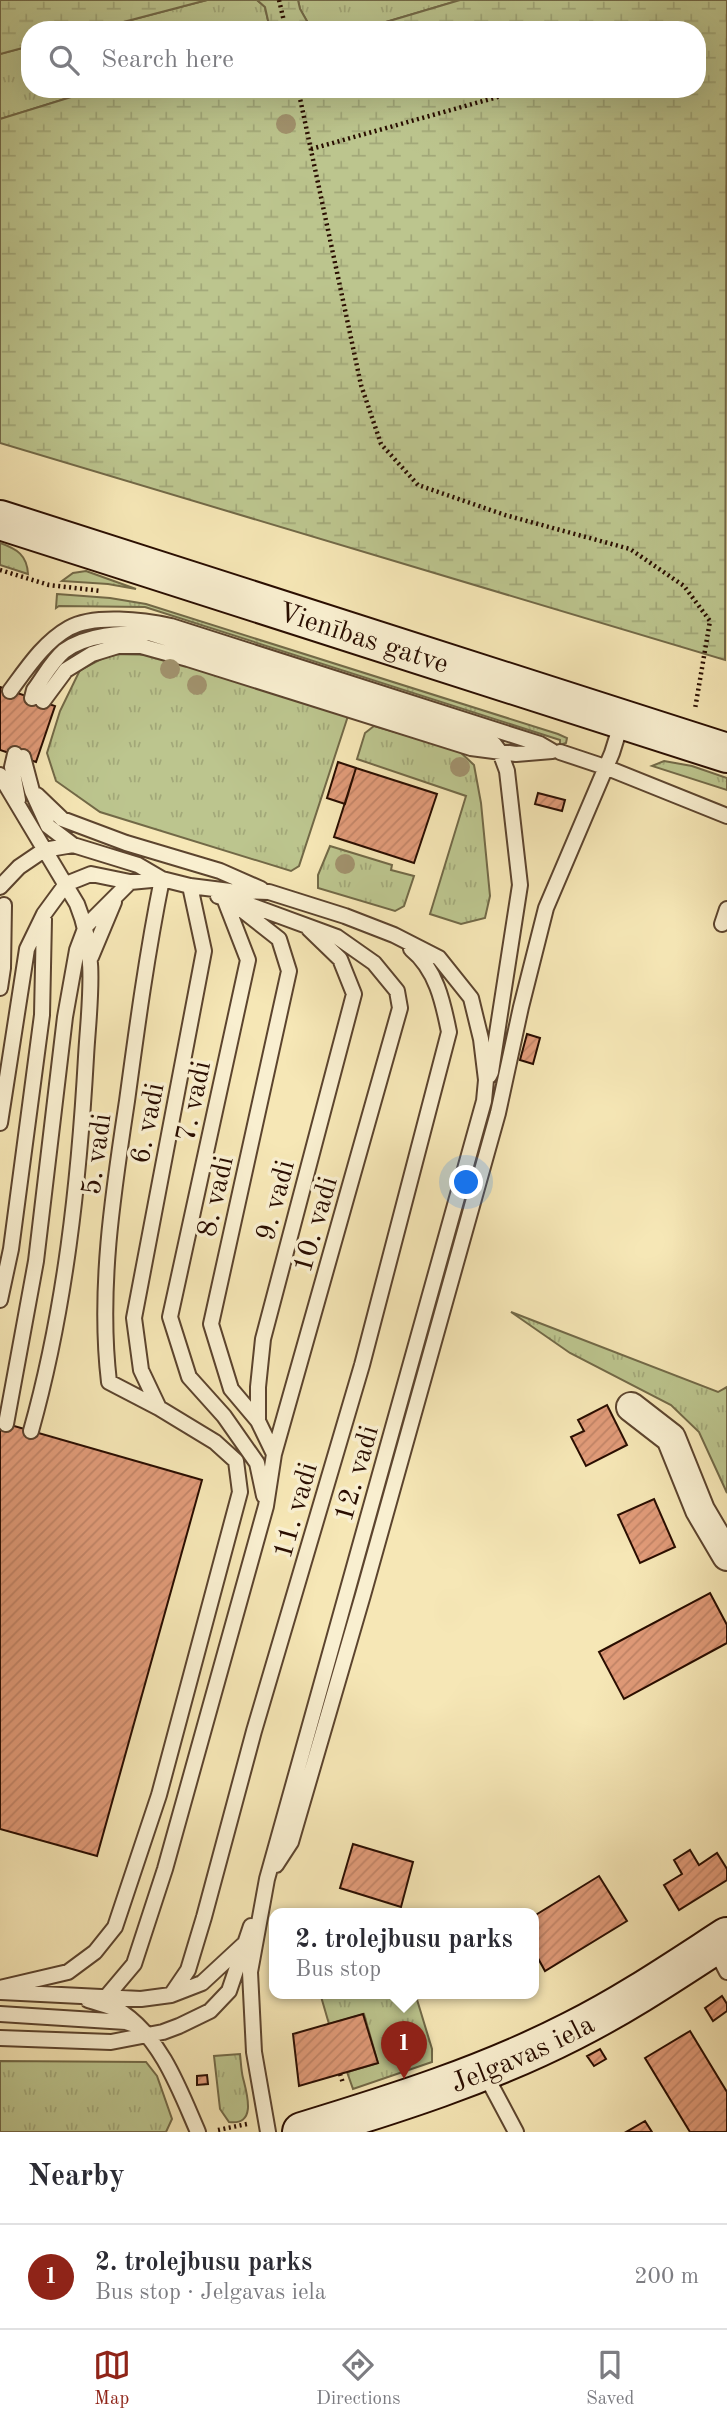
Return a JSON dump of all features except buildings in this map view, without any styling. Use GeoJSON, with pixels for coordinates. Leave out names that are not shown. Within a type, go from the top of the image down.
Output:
{"type":"FeatureCollection","features":[{"type":"Feature","properties":{"kind":"main road","name":"Vienības gatve"},"geometry":{"type":"LineString","coordinates":[[0,520],[727,753]]}},
{"type":"Feature","properties":{"kind":"main road","name":"Jelgavas iela"},"geometry":{"type":"LineString","coordinates":[[302,2132],[393,2104],[484,2071],[551,2042],[723,1952]]}},
{"type":"Feature","properties":{"kind":"street"},"geometry":{"type":"LineString","coordinates":[[631,1406],[671,1438],[700,1510],[727,1556]]}},
{"type":"Feature","properties":{"kind":"lane"},"geometry":{"type":"LineString","coordinates":[[10,691],[36,655],[70,627],[103,620],[145,621],[171,626],[528,740],[552,751],[516,754],[500,752]]}},
{"type":"Feature","properties":{"kind":"lane"},"geometry":{"type":"LineString","coordinates":[[37,699],[34,690],[64,651],[97,636],[149,633],[494,744],[507,771],[520,885],[491,1072],[486,1080]]}},
{"type":"Feature","properties":{"kind":"lane"},"geometry":{"type":"LineString","coordinates":[[0,2038],[111,2042],[143,2031],[163,2032],[210,2011],[229,1991],[267,1879],[291,1842],[498,1112],[521,1007],[547,908],[623,720]]}},
{"type":"Feature","properties":{"kind":"lane"},"geometry":{"type":"LineString","coordinates":[[560,752],[727,816]]}},
{"type":"Feature","properties":{"kind":"lane"},"geometry":{"type":"LineString","coordinates":[[19,805],[12,767],[19,756],[48,826],[73,845],[138,865],[162,879],[250,905],[305,926]]}},
{"type":"Feature","properties":{"kind":"lane"},"geometry":{"type":"LineString","coordinates":[[0,775],[66,884],[86,926],[91,957],[82,1112],[66,1257],[48,1370],[31,1431]]}},
{"type":"Feature","properties":{"kind":"lane"},"geometry":{"type":"LineString","coordinates":[[32,791],[62,819],[345,916],[394,935],[439,958],[471,998],[481,1039],[486,1080]]}},
{"type":"Feature","properties":{"kind":"lane"},"geometry":{"type":"LineString","coordinates":[[0,887],[19,867],[44,850],[73,845]]}},
{"type":"Feature","properties":{"kind":"lane"},"geometry":{"type":"LineString","coordinates":[[0,925],[4,905],[19,867]]}},
{"type":"Feature","properties":{"kind":"lane"},"geometry":{"type":"LineString","coordinates":[[0,1123],[27,949],[44,914],[66,884],[90,874],[130,882],[162,879]]}},
{"type":"Feature","properties":{"kind":"lane","name":"5. vadi"},"geometry":{"type":"LineString","coordinates":[[159,1408],[109,1382],[104,1340],[111,1220],[149,949],[162,879]]}},
{"type":"Feature","properties":{"kind":"lane"},"geometry":{"type":"LineString","coordinates":[[6,1424],[36,1261],[76,950],[86,926],[130,882]]}},
{"type":"Feature","properties":{"kind":"lane"},"geometry":{"type":"LineString","coordinates":[[190,886],[269,892]]}},
{"type":"Feature","properties":{"kind":"lane","name":"6. vadi"},"geometry":{"type":"LineString","coordinates":[[159,1408],[141,1370],[134,1318],[204,951],[190,886]]}},
{"type":"Feature","properties":{"kind":"lane"},"geometry":{"type":"LineString","coordinates":[[91,957],[116,898]]}},
{"type":"Feature","properties":{"kind":"lane","name":"8. vadi"},"geometry":{"type":"LineString","coordinates":[[223,898],[246,911],[279,939],[289,971],[211,1324],[231,1389],[258,1421]]}},
{"type":"Feature","properties":{"kind":"lane","name":"7. vadi"},"geometry":{"type":"LineString","coordinates":[[223,898],[248,960],[170,1317],[189,1377],[224,1416],[257,1462],[266,1506]]}},
{"type":"Feature","properties":{"kind":"lane"},"geometry":{"type":"LineString","coordinates":[[0,988],[4,905]]}},
{"type":"Feature","properties":{"kind":"lane"},"geometry":{"type":"LineString","coordinates":[[722,924],[727,909]]}},
{"type":"Feature","properties":{"kind":"lane"},"geometry":{"type":"LineString","coordinates":[[0,1300],[11,1249],[42,1015],[44,914]]}},
{"type":"Feature","properties":{"kind":"lane","name":"9. vadi"},"geometry":{"type":"LineString","coordinates":[[258,1421],[263,1339],[354,994],[340,959],[305,926]]}},
{"type":"Feature","properties":{"kind":"lane","name":"10. vadi"},"geometry":{"type":"LineString","coordinates":[[107,1996],[134,1964],[165,1869],[266,1506],[274,1454],[400,1008],[397,991],[374,963],[337,937],[305,926]]}},
{"type":"Feature","properties":{"kind":"lane","name":"11. vadi"},"geometry":{"type":"LineString","coordinates":[[171,1995],[188,1970],[204,1917],[258,1718],[362,1365],[449,1032],[442,998],[423,959],[394,935]]}},
{"type":"Feature","properties":{"kind":"lane","name":"12. vadi"},"geometry":{"type":"LineString","coordinates":[[267,1879],[440,1262],[484,1101],[486,1080]]}},
{"type":"Feature","properties":{"kind":"lane"},"geometry":{"type":"LineString","coordinates":[[0,1990],[68,1972],[95,1952],[115,1927],[159,1795],[240,1492],[236,1461],[215,1442],[159,1408]]}},
{"type":"Feature","properties":{"kind":"lane"},"geometry":{"type":"LineString","coordinates":[[258,1421],[274,1454]]}},
{"type":"Feature","properties":{"kind":"lane"},"geometry":{"type":"LineString","coordinates":[[267,1879],[250,1972],[254,2052],[267,2127]]}},
{"type":"Feature","properties":{"kind":"lane"},"geometry":{"type":"LineString","coordinates":[[0,1990],[141,1999],[171,1995],[202,1983],[245,1942]]}},
{"type":"Feature","properties":{"kind":"lane"},"geometry":{"type":"LineString","coordinates":[[79,1997],[121,2011],[143,2031],[172,2073],[198,2132]]}},
{"type":"Feature","properties":{"kind":"lane"},"geometry":{"type":"LineString","coordinates":[[0,2014],[126,2022],[143,2031]]}},
{"type":"Feature","properties":{"kind":"lane"},"geometry":{"type":"LineString","coordinates":[[484,2071],[516,2132]]}},
{"type":"Feature","properties":{"kind":"path"},"geometry":{"type":"LineString","coordinates":[[279,0],[284,21]]}},
{"type":"Feature","properties":{"kind":"path"},"geometry":{"type":"LineString","coordinates":[[300,98],[360,385],[381,444],[418,485],[505,515],[630,549],[684,586],[710,621],[690,741]]}},
{"type":"Feature","properties":{"kind":"path"},"geometry":{"type":"LineString","coordinates":[[311,149],[494,98]]}},
{"type":"Feature","properties":{"kind":"path"},"geometry":{"type":"LineString","coordinates":[[0,570],[49,584],[114,593]]}},
{"type":"Feature","properties":{"kind":"path"},"geometry":{"type":"LineString","coordinates":[[205,2132],[267,2127]]}},
{"type":"Feature","properties":{"kind":"green space"},"geometry":{"type":"Polygon","coordinates":[[[0,0],[207,0],[127,21],[21,21],[21,48],[0,54],[0,0]]]}},
{"type":"Feature","properties":{"kind":"green space"},"geometry":{"type":"Polygon","coordinates":[[[207,0],[257,0],[265,7],[268,21],[127,21],[207,0]]]}},
{"type":"Feature","properties":{"kind":"green space"},"geometry":{"type":"Polygon","coordinates":[[[257,0],[298,0],[307,21],[268,21],[265,7],[257,0]]]}},
{"type":"Feature","properties":{"kind":"green space"},"geometry":{"type":"Polygon","coordinates":[[[298,0],[460,0],[389,21],[307,21],[298,0]]]}},
{"type":"Feature","properties":{"kind":"green space"},"geometry":{"type":"Polygon","coordinates":[[[460,0],[727,0],[725,660],[0,443],[0,119],[68,98],[706,98],[706,21],[389,21],[460,0]]]}},
{"type":"Feature","properties":{"kind":"green space"},"geometry":{"type":"Polygon","coordinates":[[[21,48],[21,98],[68,98],[0,119],[0,54],[21,48]]]}},
{"type":"Feature","properties":{"kind":"green space"},"geometry":{"type":"Polygon","coordinates":[[[0,543],[23,557],[28,574],[0,565],[0,543]]]}},
{"type":"Feature","properties":{"kind":"green space"},"geometry":{"type":"Polygon","coordinates":[[[86,571],[136,589],[62,581],[73,573],[86,571]]]}},
{"type":"Feature","properties":{"kind":"green space"},"geometry":{"type":"Polygon","coordinates":[[[57,594],[146,604],[558,734],[567,738],[566,743],[560,745],[560,740],[145,607],[56,608],[57,594]]]}},
{"type":"Feature","properties":{"kind":"green space"},"geometry":{"type":"Polygon","coordinates":[[[111,654],[162,655],[348,716],[299,866],[291,871],[100,812],[56,781],[47,753],[60,711],[80,670],[111,654]]]}},
{"type":"Feature","properties":{"kind":"green space"},"geometry":{"type":"Polygon","coordinates":[[[374,726],[458,750],[474,765],[481,803],[490,896],[485,918],[461,924],[430,914],[466,796],[357,759],[365,733],[374,726]]]}},
{"type":"Feature","properties":{"kind":"green space"},"geometry":{"type":"Polygon","coordinates":[[[664,761],[692,766],[727,778],[727,790],[652,766],[664,761]]]}},
{"type":"Feature","properties":{"kind":"green space"},"geometry":{"type":"Polygon","coordinates":[[[330,846],[392,865],[391,870],[414,876],[404,906],[395,911],[318,888],[318,875],[330,846]]]}},
{"type":"Feature","properties":{"kind":"green space"},"geometry":{"type":"Polygon","coordinates":[[[511,1312],[718,1392],[727,1387],[727,1493],[699,1432],[671,1405],[570,1353],[511,1312]]]}},
{"type":"Feature","properties":{"kind":"green space"},"geometry":{"type":"Polygon","coordinates":[[[322,1999],[417,1999],[432,2049],[432,2062],[353,2089],[347,2072],[378,2063],[364,2014],[329,2024],[322,1999]]]}},
{"type":"Feature","properties":{"kind":"green space"},"geometry":{"type":"Polygon","coordinates":[[[240,2054],[248,2108],[244,2119],[229,2122],[220,2109],[214,2056],[240,2054]]]}},
{"type":"Feature","properties":{"kind":"green space"},"geometry":{"type":"Polygon","coordinates":[[[0,2061],[146,2062],[157,2076],[172,2119],[166,2132],[0,2132],[0,2061]]]}},
{"type":"Feature","properties":{"kind":"place","name":"2. trolejbusu parks"},"geometry":{"type":"Point","coordinates":[404,2079]}}]}
